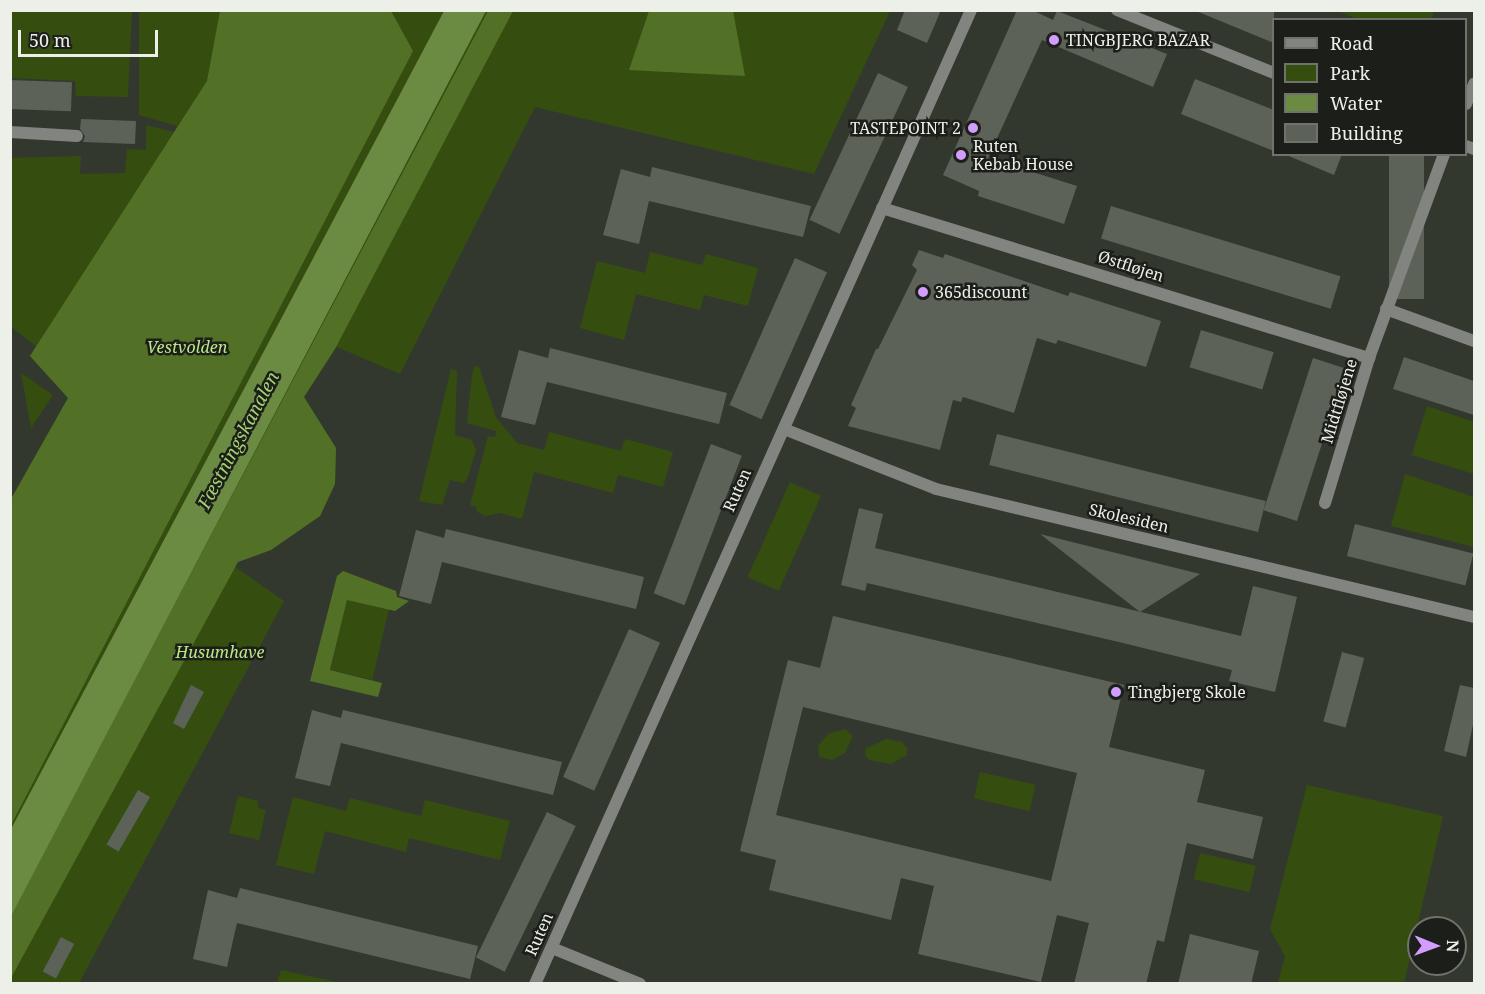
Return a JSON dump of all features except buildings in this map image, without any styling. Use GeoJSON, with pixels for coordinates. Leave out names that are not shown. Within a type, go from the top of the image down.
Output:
{"type":"FeatureCollection","features":[{"type":"Feature","properties":{"kind":"street","name":"Ruten"},"geometry":{"type":"LineString","coordinates":[[536,984],[607,819],[971,10]]}},
{"type":"Feature","properties":{"kind":"street"},"geometry":{"type":"LineString","coordinates":[[1117,10],[1272,71]]}},
{"type":"Feature","properties":{"kind":"street"},"geometry":{"type":"LineString","coordinates":[[1467,102],[1474,84]]}},
{"type":"Feature","properties":{"kind":"street"},"geometry":{"type":"LineString","coordinates":[[10,132],[77,136]]}},
{"type":"Feature","properties":{"kind":"street","name":"Midtfløjene"},"geometry":{"type":"LineString","coordinates":[[1325,502],[1386,309],[1442,156]]}},
{"type":"Feature","properties":{"kind":"street","name":"Østfløjen"},"geometry":{"type":"LineString","coordinates":[[882,208],[1370,358]]}},
{"type":"Feature","properties":{"kind":"street"},"geometry":{"type":"LineString","coordinates":[[1386,309],[1474,341]]}},
{"type":"Feature","properties":{"kind":"street","name":"Skolesiden"},"geometry":{"type":"LineString","coordinates":[[784,429],[936,489],[1474,617]]}},
{"type":"Feature","properties":{"kind":"street"},"geometry":{"type":"LineString","coordinates":[[552,948],[639,984]]}},
{"type":"Feature","properties":{"kind":"green space"},"geometry":{"type":"Polygon","coordinates":[[[11,10],[132,11],[128,97],[76,96],[75,81],[11,78],[11,10]]]}},
{"type":"Feature","properties":{"kind":"green space","name":"Vestvolden"},"geometry":{"type":"Polygon","coordinates":[[[139,11],[890,11],[814,174],[535,107],[400,374],[337,347],[304,397],[336,448],[335,484],[320,516],[271,550],[231,564],[284,601],[79,983],[11,984],[11,499],[68,398],[30,356],[36,346],[11,327],[11,158],[81,156],[80,174],[125,173],[127,149],[146,150],[146,125],[174,132],[177,126],[139,115],[139,11]]]}},
{"type":"Feature","properties":{"kind":"green space","name":"Vestvolden"},"geometry":{"type":"Polygon","coordinates":[[[220,11],[391,11],[413,51],[11,825],[11,499],[68,398],[30,356],[207,81],[220,11]]]}},
{"type":"Feature","properties":{"kind":"green space"},"geometry":{"type":"Polygon","coordinates":[[[488,11],[513,11],[336,347],[304,397],[336,448],[335,484],[320,516],[271,550],[238,562],[11,978],[11,914],[488,11]]]}},
{"type":"Feature","properties":{"kind":"green space"},"geometry":{"type":"Polygon","coordinates":[[[649,11],[733,11],[745,76],[629,70],[649,11]]]}},
{"type":"Feature","properties":{"kind":"green space"},"geometry":{"type":"Polygon","coordinates":[[[1338,11],[1434,11],[1432,18],[1355,18],[1338,11]]]}},
{"type":"Feature","properties":{"kind":"green space"},"geometry":{"type":"Polygon","coordinates":[[[650,252],[702,265],[706,254],[758,268],[748,306],[704,295],[700,310],[636,294],[624,340],[580,328],[597,261],[645,273],[650,252]]]}},
{"type":"Feature","properties":{"kind":"green space"},"geometry":{"type":"Polygon","coordinates":[[[475,366],[479,367],[496,417],[517,443],[544,450],[549,432],[621,451],[625,439],[673,452],[663,487],[618,475],[613,493],[534,472],[522,519],[500,513],[485,516],[476,511],[477,507],[470,505],[488,436],[495,437],[496,431],[467,423],[472,374],[475,366]]]}},
{"type":"Feature","properties":{"kind":"green space"},"geometry":{"type":"Polygon","coordinates":[[[451,369],[457,371],[455,435],[472,440],[476,450],[468,477],[464,483],[450,480],[442,505],[419,501],[451,369]]]}},
{"type":"Feature","properties":{"kind":"green space"},"geometry":{"type":"Polygon","coordinates":[[[21,373],[53,395],[31,428],[21,373]]]}},
{"type":"Feature","properties":{"kind":"green space"},"geometry":{"type":"Polygon","coordinates":[[[1427,406],[1474,422],[1474,474],[1412,455],[1427,406]]]}},
{"type":"Feature","properties":{"kind":"green space"},"geometry":{"type":"Polygon","coordinates":[[[1405,474],[1474,497],[1474,547],[1391,526],[1405,474]]]}},
{"type":"Feature","properties":{"kind":"green space"},"geometry":{"type":"Polygon","coordinates":[[[790,482],[821,496],[779,591],[748,577],[790,482]]]}},
{"type":"Feature","properties":{"kind":"green space"},"geometry":{"type":"Polygon","coordinates":[[[343,571],[396,591],[397,597],[409,601],[395,611],[347,600],[330,670],[382,683],[378,697],[310,681],[337,576],[343,571]]]}},
{"type":"Feature","properties":{"kind":"green space"},"geometry":{"type":"Polygon","coordinates":[[[347,599],[389,609],[372,680],[331,670],[347,599]]]}},
{"type":"Feature","properties":{"kind":"green space"},"geometry":{"type":"Polygon","coordinates":[[[845,729],[853,736],[845,753],[832,760],[819,757],[818,746],[828,734],[845,729]]]}},
{"type":"Feature","properties":{"kind":"green space"},"geometry":{"type":"Polygon","coordinates":[[[887,739],[902,742],[907,748],[907,755],[891,764],[869,760],[865,755],[866,748],[887,739]]]}},
{"type":"Feature","properties":{"kind":"green space"},"geometry":{"type":"Polygon","coordinates":[[[980,772],[1036,785],[1029,811],[974,798],[980,772]]]}},
{"type":"Feature","properties":{"kind":"green space"},"geometry":{"type":"Polygon","coordinates":[[[1307,785],[1443,816],[1420,916],[1407,916],[1407,970],[1404,983],[1278,983],[1285,956],[1270,929],[1307,785]]]}},
{"type":"Feature","properties":{"kind":"green space"},"geometry":{"type":"Polygon","coordinates":[[[238,796],[258,801],[258,808],[266,810],[259,840],[229,833],[238,796]]]}},
{"type":"Feature","properties":{"kind":"green space"},"geometry":{"type":"Polygon","coordinates":[[[293,797],[346,811],[350,798],[421,816],[425,800],[510,821],[500,860],[409,838],[406,852],[325,831],[314,874],[276,865],[293,797]]]}},
{"type":"Feature","properties":{"kind":"green space"},"geometry":{"type":"Polygon","coordinates":[[[1200,853],[1256,866],[1249,892],[1194,879],[1200,853]]]}},
{"type":"Feature","properties":{"kind":"green space"},"geometry":{"type":"Polygon","coordinates":[[[281,970],[341,983],[277,983],[281,970]]]}},
{"type":"Feature","properties":{"kind":"water","name":"Fæstningskanalen"},"geometry":{"type":"Polygon","coordinates":[[[444,11],[486,11],[11,916],[11,829],[444,11]]]}},
{"type":"Feature","properties":{"kind":"place","name":"TINGBJERG BAZAR"},"geometry":{"type":"Point","coordinates":[1054,40]}},
{"type":"Feature","properties":{"kind":"place","name":"TASTEPOINT 2"},"geometry":{"type":"Point","coordinates":[973,128]}},
{"type":"Feature","properties":{"kind":"place","name":"Ruten Kebab House"},"geometry":{"type":"Point","coordinates":[961,155]}},
{"type":"Feature","properties":{"kind":"place","name":"365discount"},"geometry":{"type":"Point","coordinates":[923,292]}},
{"type":"Feature","properties":{"kind":"place","name":"Tingbjerg Skole"},"geometry":{"type":"Point","coordinates":[1116,692]}},
{"type":"Feature","properties":{"kind":"park label","name":"Husumhave"},"geometry":{"type":"Point","coordinates":[220,652]}}]}
